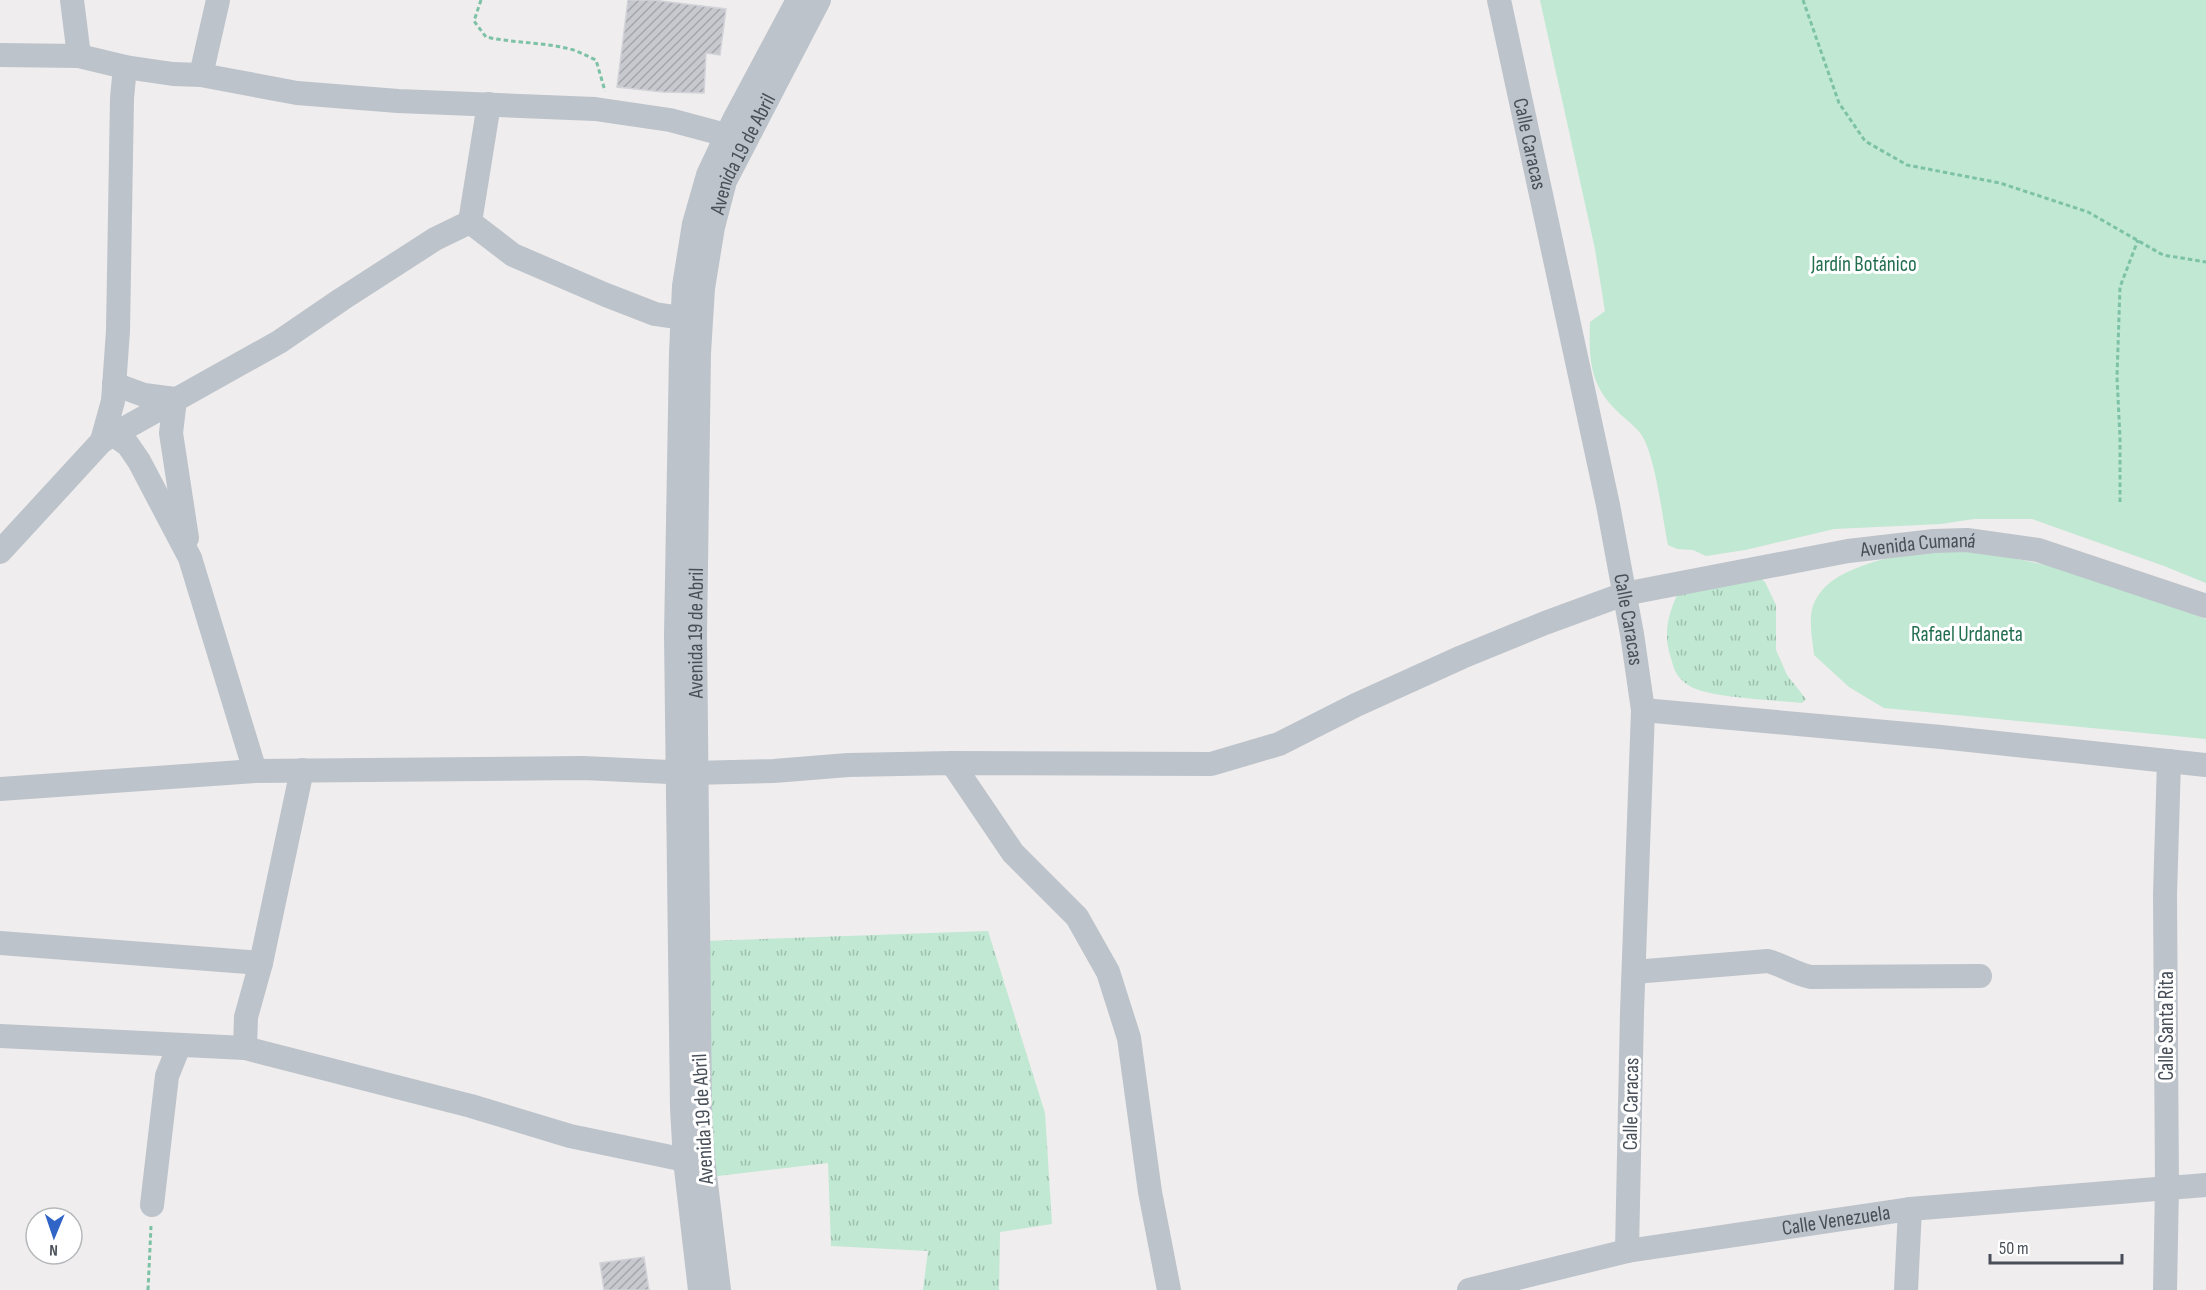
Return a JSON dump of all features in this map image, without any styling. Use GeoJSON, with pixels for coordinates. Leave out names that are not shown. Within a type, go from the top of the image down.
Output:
{"type":"FeatureCollection","features":[{"type":"Feature","properties":{"kind":"street"},"geometry":{"type":"LineString","coordinates":[[72,0],[79,56]]}},
{"type":"Feature","properties":{"kind":"street"},"geometry":{"type":"LineString","coordinates":[[201,75],[218,0]]}},
{"type":"Feature","properties":{"kind":"street","name":"Avenida 19 de Abril"},"geometry":{"type":"LineString","coordinates":[[719,1290],[703,1159],[687,772],[676,636],[682,318],[690,250],[700,197],[708,175],[726,135],[798,0]]}},
{"type":"Feature","properties":{"kind":"street","name":"Avenida 19 de Abril"},"geometry":{"type":"LineString","coordinates":[[700,1290],[685,1160],[682,1108],[687,772],[695,636],[699,353],[703,288],[718,202],[725,181],[819,0]]}},
{"type":"Feature","properties":{"kind":"street","name":"Calle Caracas"},"geometry":{"type":"LineString","coordinates":[[1499,0],[1608,506],[1643,710],[1627,1251]]}},
{"type":"Feature","properties":{"kind":"street"},"geometry":{"type":"LineString","coordinates":[[0,55],[79,56],[125,67],[173,74],[201,75],[297,93],[398,101],[608,111],[670,120],[726,135]]}},
{"type":"Feature","properties":{"kind":"street"},"geometry":{"type":"LineString","coordinates":[[108,438],[118,331],[122,98],[125,67]]}},
{"type":"Feature","properties":{"kind":"street"},"geometry":{"type":"LineString","coordinates":[[470,222],[489,104]]}},
{"type":"Feature","properties":{"kind":"street"},"geometry":{"type":"LineString","coordinates":[[470,222],[513,255],[655,314],[682,318]]}},
{"type":"Feature","properties":{"kind":"street"},"geometry":{"type":"LineString","coordinates":[[0,552],[108,438],[139,423],[175,399],[279,342],[435,239],[470,222]]}},
{"type":"Feature","properties":{"kind":"street"},"geometry":{"type":"LineString","coordinates":[[114,384],[144,394],[175,399]]}},
{"type":"Feature","properties":{"kind":"street"},"geometry":{"type":"LineString","coordinates":[[175,399],[171,433],[190,558],[255,771]]}},
{"type":"Feature","properties":{"kind":"street"},"geometry":{"type":"LineString","coordinates":[[108,438],[128,445],[139,461],[190,558]]}},
{"type":"Feature","properties":{"kind":"street","name":"Avenida Cumaná"},"geometry":{"type":"LineString","coordinates":[[0,789],[255,771],[303,770],[583,768],[687,772],[774,771],[848,765],[952,763],[1211,764],[1279,744],[1356,705],[1462,657],[1567,614],[1624,594],[1887,545],[1967,540],[2038,550],[2206,606]]}},
{"type":"Feature","properties":{"kind":"street"},"geometry":{"type":"LineString","coordinates":[[1643,710],[1941,737],[2206,765]]}},
{"type":"Feature","properties":{"kind":"street","name":"Calle Santa Rita"},"geometry":{"type":"LineString","coordinates":[[2165,1290],[2167,1187],[2165,895],[2169,761]]}},
{"type":"Feature","properties":{"kind":"street"},"geometry":{"type":"LineString","coordinates":[[952,763],[1013,853],[1077,917],[1108,972],[1129,1038],[1150,1192],[1169,1290]]}},
{"type":"Feature","properties":{"kind":"street"},"geometry":{"type":"LineString","coordinates":[[245,1048],[246,1017],[261,963],[303,770]]}},
{"type":"Feature","properties":{"kind":"street"},"geometry":{"type":"LineString","coordinates":[[0,943],[261,963]]}},
{"type":"Feature","properties":{"kind":"street"},"geometry":{"type":"LineString","coordinates":[[1634,972],[1768,961],[1783,965],[1799,975],[1811,977],[1980,976]]}},
{"type":"Feature","properties":{"kind":"street"},"geometry":{"type":"LineString","coordinates":[[0,1036],[245,1048],[471,1106],[570,1136],[685,1160]]}},
{"type":"Feature","properties":{"kind":"street"},"geometry":{"type":"LineString","coordinates":[[152,1205],[168,1076],[179,1046]]}},
{"type":"Feature","properties":{"kind":"street","name":"Calle Venezuela"},"geometry":{"type":"LineString","coordinates":[[1469,1290],[1627,1251],[1910,1209],[2206,1185]]}},
{"type":"Feature","properties":{"kind":"street"},"geometry":{"type":"LineString","coordinates":[[1906,1290],[1910,1209]]}},
{"type":"Feature","properties":{"kind":"path"},"geometry":{"type":"LineString","coordinates":[[481,0],[474,21],[486,37],[572,49],[596,60],[604,82],[608,111]]}},
{"type":"Feature","properties":{"kind":"path"},"geometry":{"type":"LineString","coordinates":[[1803,0],[1839,103],[1865,141],[1907,165],[2000,183],[2088,212],[2163,255],[2206,262]]}},
{"type":"Feature","properties":{"kind":"path"},"geometry":{"type":"LineString","coordinates":[[2120,502],[2116,377],[2120,287],[2138,240]]}},
{"type":"Feature","properties":{"kind":"path"},"geometry":{"type":"LineString","coordinates":[[148,1290],[152,1205]]}},
{"type":"Feature","properties":{"kind":"green space","name":"Jardín Botánico"},"geometry":{"type":"Polygon","coordinates":[[[1540,0],[2206,0],[2206,583],[2032,519],[1974,519],[1941,524],[1834,529],[1745,550],[1706,556],[1693,550],[1677,549],[1668,545],[1656,478],[1645,441],[1608,401],[1601,391],[1593,370],[1590,322],[1605,311],[1595,249],[1540,0]]]}},
{"type":"Feature","properties":{"kind":"green space","name":"Rafael Urdaneta"},"geometry":{"type":"Polygon","coordinates":[[[1921,550],[1978,551],[2070,570],[2206,619],[2206,739],[1884,708],[1849,687],[1814,655],[1811,618],[1815,601],[1824,588],[1853,569],[1921,550]]]}},
{"type":"Feature","properties":{"kind":"green space"},"geometry":{"type":"Polygon","coordinates":[[[1749,569],[1765,582],[1776,605],[1776,650],[1787,675],[1806,699],[1802,703],[1710,693],[1688,685],[1681,680],[1675,670],[1668,648],[1667,630],[1670,613],[1681,587],[1749,569]]]}},
{"type":"Feature","properties":{"kind":"green space"},"geometry":{"type":"Polygon","coordinates":[[[988,931],[1045,1113],[1052,1224],[1000,1232],[999,1290],[923,1290],[928,1251],[831,1246],[828,1163],[710,1177],[704,941],[988,931]]]}},
{"type":"Feature","properties":{"kind":"building"},"geometry":{"type":"Polygon","coordinates":[[[628,0],[653,0],[726,9],[720,55],[706,53],[704,93],[663,92],[617,87],[628,0]]]}},
{"type":"Feature","properties":{"kind":"building"},"geometry":{"type":"Polygon","coordinates":[[[644,1257],[649,1290],[604,1290],[600,1263],[644,1257]]]}}]}
